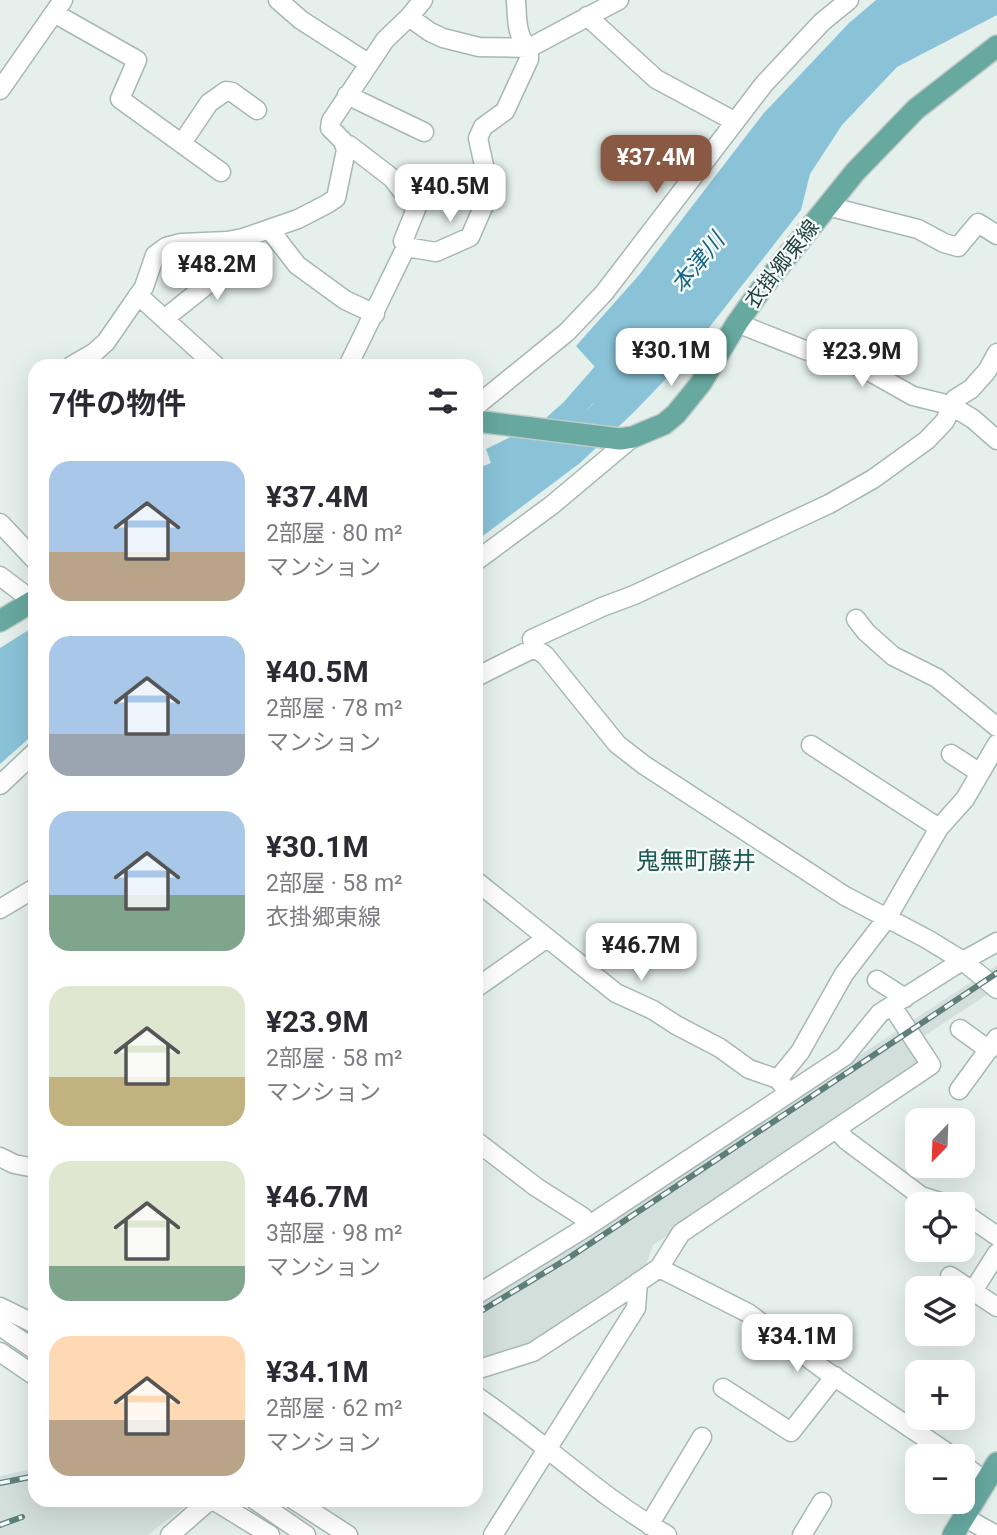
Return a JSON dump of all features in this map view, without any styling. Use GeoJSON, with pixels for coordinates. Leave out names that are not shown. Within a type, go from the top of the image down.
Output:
{"type":"FeatureCollection","features":[{"type":"Feature","properties":{"kind":"main road","name":"衣掛郷東線"},"geometry":{"type":"LineString","coordinates":[[626,438],[664,424],[688,401],[765,284],[877,147],[916,109],[997,47]]}},
{"type":"Feature","properties":{"kind":"main road"},"geometry":{"type":"LineString","coordinates":[[483,422],[626,438]]}},
{"type":"Feature","properties":{"kind":"main road"},"geometry":{"type":"LineString","coordinates":[[0,621],[28,605]]}},
{"type":"Feature","properties":{"kind":"main road"},"geometry":{"type":"LineString","coordinates":[[958,1526],[994,1468]]}},
{"type":"Feature","properties":{"kind":"street"},"geometry":{"type":"LineString","coordinates":[[406,247],[436,252],[470,237],[484,205],[488,184],[478,138],[483,127],[505,111],[529,59],[528,48],[519,31],[516,0]]}},
{"type":"Feature","properties":{"kind":"street"},"geometry":{"type":"LineString","coordinates":[[409,17],[443,38],[479,47],[528,48],[541,44],[619,0]]}},
{"type":"Feature","properties":{"kind":"street"},"geometry":{"type":"LineString","coordinates":[[483,400],[567,332],[604,293],[734,121],[783,62],[822,22],[849,0]]}},
{"type":"Feature","properties":{"kind":"street"},"geometry":{"type":"LineString","coordinates":[[83,359],[106,342],[144,287],[155,255],[166,247],[181,243],[227,241],[270,230],[298,219],[336,198],[346,150],[345,145],[330,128],[331,121],[385,40],[421,1]]}},
{"type":"Feature","properties":{"kind":"street"},"geometry":{"type":"LineString","coordinates":[[289,4],[368,63]]}},
{"type":"Feature","properties":{"kind":"street"},"geometry":{"type":"LineString","coordinates":[[0,90],[5,70],[59,7],[137,60],[121,99],[220,172]]}},
{"type":"Feature","properties":{"kind":"street"},"geometry":{"type":"LineString","coordinates":[[587,16],[656,79],[734,121]]}},
{"type":"Feature","properties":{"kind":"street"},"geometry":{"type":"LineString","coordinates":[[182,143],[209,103],[226,91],[232,92],[257,110]]}},
{"type":"Feature","properties":{"kind":"street"},"geometry":{"type":"LineString","coordinates":[[347,95],[424,132]]}},
{"type":"Feature","properties":{"kind":"street"},"geometry":{"type":"LineString","coordinates":[[345,145],[349,145],[392,178],[416,209],[403,241],[406,247]]}},
{"type":"Feature","properties":{"kind":"street"},"geometry":{"type":"LineString","coordinates":[[827,206],[918,229],[958,247],[978,223],[997,235]]}},
{"type":"Feature","properties":{"kind":"street"},"geometry":{"type":"LineString","coordinates":[[270,230],[297,265],[345,300],[375,314]]}},
{"type":"Feature","properties":{"kind":"street"},"geometry":{"type":"LineString","coordinates":[[352,359],[406,247]]}},
{"type":"Feature","properties":{"kind":"street"},"geometry":{"type":"LineString","coordinates":[[164,319],[214,280],[250,257]]}},
{"type":"Feature","properties":{"kind":"street"},"geometry":{"type":"LineString","coordinates":[[138,295],[208,359]]}},
{"type":"Feature","properties":{"kind":"street"},"geometry":{"type":"LineString","coordinates":[[737,323],[805,350],[844,360],[912,396],[950,405],[973,419],[997,440]]}},
{"type":"Feature","properties":{"kind":"street"},"geometry":{"type":"LineString","coordinates":[[534,648],[533,639],[817,510],[873,479],[927,440],[945,421],[950,405],[971,389],[997,353]]}},
{"type":"Feature","properties":{"kind":"street"},"geometry":{"type":"LineString","coordinates":[[483,557],[552,505],[626,438]]}},
{"type":"Feature","properties":{"kind":"street"},"geometry":{"type":"LineString","coordinates":[[0,523],[28,544]]}},
{"type":"Feature","properties":{"kind":"street"},"geometry":{"type":"LineString","coordinates":[[0,576],[28,597]]}},
{"type":"Feature","properties":{"kind":"street"},"geometry":{"type":"LineString","coordinates":[[856,619],[866,632],[894,656],[937,678],[997,727]]}},
{"type":"Feature","properties":{"kind":"street"},"geometry":{"type":"LineString","coordinates":[[483,674],[534,648]]}},
{"type":"Feature","properties":{"kind":"street"},"geometry":{"type":"LineString","coordinates":[[534,648],[545,654],[617,744],[644,765],[845,896],[963,961],[997,989]]}},
{"type":"Feature","properties":{"kind":"street"},"geometry":{"type":"LineString","coordinates":[[784,1086],[844,974],[887,918],[939,828],[965,799],[997,744]]}},
{"type":"Feature","properties":{"kind":"street"},"geometry":{"type":"LineString","coordinates":[[811,746],[939,828]]}},
{"type":"Feature","properties":{"kind":"street"},"geometry":{"type":"LineString","coordinates":[[951,754],[980,773]]}},
{"type":"Feature","properties":{"kind":"street"},"geometry":{"type":"LineString","coordinates":[[0,785],[28,759]]}},
{"type":"Feature","properties":{"kind":"street"},"geometry":{"type":"LineString","coordinates":[[483,887],[616,993],[653,1010],[720,1048],[749,1069],[784,1086]]}},
{"type":"Feature","properties":{"kind":"street"},"geometry":{"type":"LineString","coordinates":[[0,909],[28,892]]}},
{"type":"Feature","properties":{"kind":"street"},"geometry":{"type":"LineString","coordinates":[[483,984],[547,938]]}},
{"type":"Feature","properties":{"kind":"street"},"geometry":{"type":"LineString","coordinates":[[483,1291],[588,1226],[784,1086],[845,1056],[880,1013],[997,942]]}},
{"type":"Feature","properties":{"kind":"street"},"geometry":{"type":"LineString","coordinates":[[483,1368],[533,1352],[659,1268],[681,1233],[931,1066],[898,1002],[877,980]]}},
{"type":"Feature","properties":{"kind":"street"},"geometry":{"type":"LineString","coordinates":[[959,1090],[993,1044],[960,1029]]}},
{"type":"Feature","properties":{"kind":"street"},"geometry":{"type":"LineString","coordinates":[[837,1130],[846,1140],[916,1192]]}},
{"type":"Feature","properties":{"kind":"street"},"geometry":{"type":"LineString","coordinates":[[483,1146],[583,1217],[588,1226]]}},
{"type":"Feature","properties":{"kind":"street"},"geometry":{"type":"LineString","coordinates":[[0,1157],[14,1164],[28,1164]]}},
{"type":"Feature","properties":{"kind":"street"},"geometry":{"type":"LineString","coordinates":[[975,1221],[997,1236]]}},
{"type":"Feature","properties":{"kind":"street"},"geometry":{"type":"LineString","coordinates":[[975,1288],[997,1253]]}},
{"type":"Feature","properties":{"kind":"street"},"geometry":{"type":"LineString","coordinates":[[659,1268],[748,1313],[935,1444]]}},
{"type":"Feature","properties":{"kind":"street"},"geometry":{"type":"LineString","coordinates":[[493,1535],[636,1307],[638,1282]]}},
{"type":"Feature","properties":{"kind":"street"},"geometry":{"type":"LineString","coordinates":[[975,1292],[997,1307]]}},
{"type":"Feature","properties":{"kind":"street"},"geometry":{"type":"LineString","coordinates":[[0,1307],[28,1321]]}},
{"type":"Feature","properties":{"kind":"street"},"geometry":{"type":"LineString","coordinates":[[0,1326],[28,1345]]}},
{"type":"Feature","properties":{"kind":"street"},"geometry":{"type":"LineString","coordinates":[[0,1352],[28,1371]]}},
{"type":"Feature","properties":{"kind":"street"},"geometry":{"type":"LineString","coordinates":[[723,1388],[791,1432],[835,1376]]}},
{"type":"Feature","properties":{"kind":"street"},"geometry":{"type":"LineString","coordinates":[[483,1401],[599,1491],[667,1535]]}},
{"type":"Feature","properties":{"kind":"street"},"geometry":{"type":"LineString","coordinates":[[649,1525],[702,1437]]}},
{"type":"Feature","properties":{"kind":"street"},"geometry":{"type":"LineString","coordinates":[[975,1466],[994,1468]]}},
{"type":"Feature","properties":{"kind":"street"},"geometry":{"type":"LineString","coordinates":[[802,1535],[822,1502]]}},
{"type":"Feature","properties":{"kind":"street"},"geometry":{"type":"LineString","coordinates":[[170,1535],[204,1507]]}},
{"type":"Feature","properties":{"kind":"street"},"geometry":{"type":"LineString","coordinates":[[224,1507],[270,1535]]}},
{"type":"Feature","properties":{"kind":"street"},"geometry":{"type":"LineString","coordinates":[[265,1507],[306,1535]]}},
{"type":"Feature","properties":{"kind":"street"},"geometry":{"type":"LineString","coordinates":[[305,1507],[348,1535]]}},
{"type":"Feature","properties":{"kind":"street"},"geometry":{"type":"LineString","coordinates":[[958,1526],[996,1535]]}},
{"type":"Feature","properties":{"kind":"shaded area"},"geometry":{"type":"Polygon","coordinates":[[[997,965],[997,988],[915,1042],[920,1062],[915,1072],[653,1245],[644,1271],[528,1344],[483,1360],[483,1300],[514,1283],[997,965]]]}},
{"type":"Feature","properties":{"kind":"shaded area"},"geometry":{"type":"Polygon","coordinates":[[[28,1470],[28,1507],[184,1507],[148,1535],[0,1535],[0,1476],[28,1470]]]}},
{"type":"Feature","properties":{"kind":"water"},"geometry":{"type":"Polygon","coordinates":[[[876,0],[997,0],[997,15],[897,67],[842,125],[810,174],[801,210],[683,361],[580,463],[483,536],[483,466],[491,463],[486,449],[557,414],[578,419],[593,404],[603,381],[595,367],[576,346],[640,274],[763,114],[849,23],[876,0]]]}},
{"type":"Feature","properties":{"kind":"water"},"geometry":{"type":"Polygon","coordinates":[[[28,630],[28,739],[0,764],[0,648],[28,630]]]}},
{"type":"Feature","properties":{"kind":"waterway","name":"本津川"},"geometry":{"type":"LineString","coordinates":[[543,436],[572,410],[621,354]]}},
{"type":"Feature","properties":{"kind":"railway"},"geometry":{"type":"LineString","coordinates":[[483,1310],[567,1259],[997,973]]}},
{"type":"Feature","properties":{"kind":"railway"},"geometry":{"type":"LineString","coordinates":[[0,1483],[28,1477]]}},
{"type":"Feature","properties":{"kind":"railway"},"geometry":{"type":"LineString","coordinates":[[0,1525],[22,1517]]}},
{"type":"Feature","properties":{"kind":"district","name":"鬼無町藤井"},"geometry":{"type":"Point","coordinates":[696,861]}}]}
